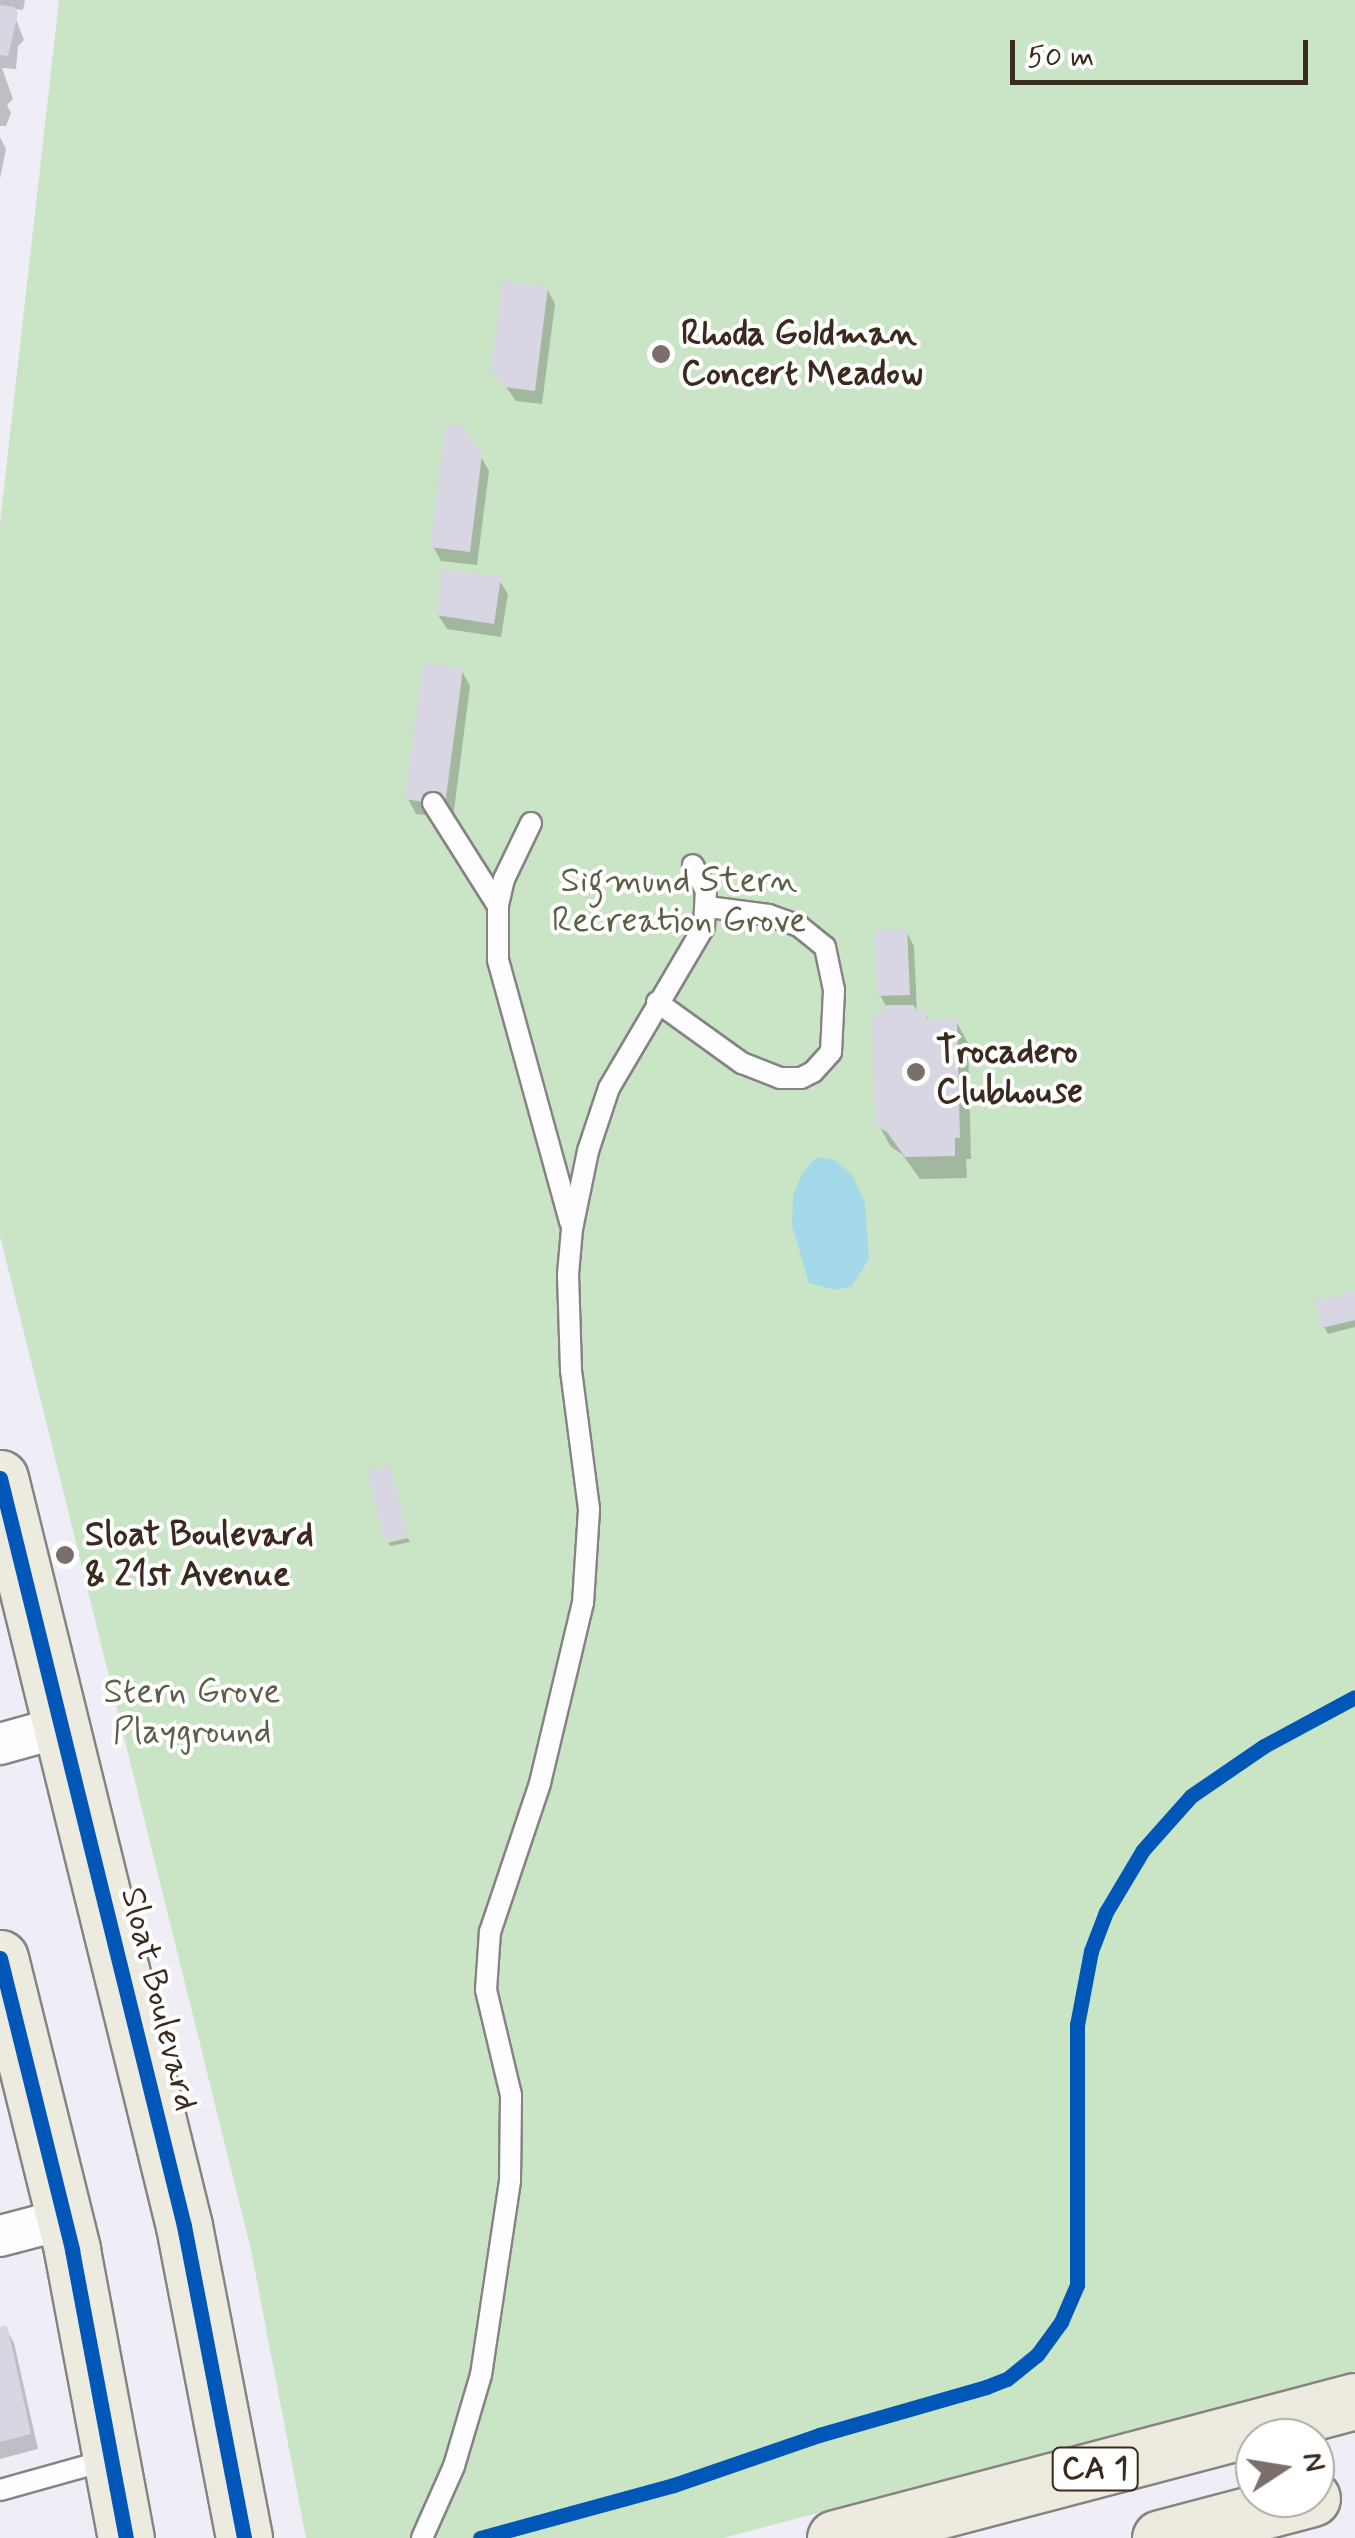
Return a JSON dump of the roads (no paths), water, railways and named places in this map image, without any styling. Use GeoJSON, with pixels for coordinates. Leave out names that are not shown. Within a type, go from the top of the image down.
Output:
{"type":"FeatureCollection","features":[{"type":"Feature","properties":{"kind":"main road","name":"Sloat Boulevard"},"geometry":{"type":"LineString","coordinates":[[0,1478],[184,2226],[244,2538]]}},
{"type":"Feature","properties":{"kind":"main road"},"geometry":{"type":"LineString","coordinates":[[2,1974],[65,2218],[126,2538]]}},
{"type":"Feature","properties":{"kind":"main road","name":"CA 1"},"geometry":{"type":"LineString","coordinates":[[834,2538],[1355,2401]]}},
{"type":"Feature","properties":{"kind":"main road"},"geometry":{"type":"LineString","coordinates":[[1177,2536],[1242,2518]]}},
{"type":"Feature","properties":{"kind":"street"},"geometry":{"type":"LineString","coordinates":[[0,1744],[61,1728]]}},
{"type":"Feature","properties":{"kind":"street"},"geometry":{"type":"LineString","coordinates":[[0,2236],[65,2218]]}},
{"type":"Feature","properties":{"kind":"lane"},"geometry":{"type":"LineString","coordinates":[[433,803],[498,906]]}},
{"type":"Feature","properties":{"kind":"lane"},"geometry":{"type":"LineString","coordinates":[[531,823],[504,879],[498,906],[498,960],[572,1229]]}},
{"type":"Feature","properties":{"kind":"lane"},"geometry":{"type":"LineString","coordinates":[[422,2538],[454,2466],[481,2375],[510,2180],[511,2095],[486,1990],[490,1932],[540,1782],[583,1603],[589,1509],[570,1354],[572,1229],[596,1120],[622,1060],[696,946],[708,907],[706,891],[692,865]]}},
{"type":"Feature","properties":{"kind":"lane"},"geometry":{"type":"LineString","coordinates":[[657,1002],[742,1063],[780,1078],[800,1078],[814,1072],[831,1052],[834,990],[825,948],[799,926],[768,915],[708,907]]}},
{"type":"Feature","properties":{"kind":"lane"},"geometry":{"type":"LineString","coordinates":[[0,2490],[113,2459]]}},
{"type":"Feature","properties":{"kind":"water"},"geometry":{"type":"Polygon","coordinates":[[[817,1157],[835,1160],[853,1176],[865,1203],[869,1259],[852,1286],[836,1290],[809,1283],[792,1226],[793,1196],[802,1173],[817,1157]]]}},
{"type":"Feature","properties":{"kind":"place","name":"Rhoda Goldman Concert Meadow"},"geometry":{"type":"Point","coordinates":[661,354]}},
{"type":"Feature","properties":{"kind":"place","name":"Trocadero Clubhouse"},"geometry":{"type":"Point","coordinates":[916,1072]}},
{"type":"Feature","properties":{"kind":"place","name":"Sloat Boulevard & 21st Avenue"},"geometry":{"type":"Point","coordinates":[65,1555]}},
{"type":"Feature","properties":{"kind":"park label","name":"Sigmund Stern Recreation Grove"},"geometry":{"type":"Point","coordinates":[679,901]}},
{"type":"Feature","properties":{"kind":"park label","name":"Stern Grove Playground"},"geometry":{"type":"Point","coordinates":[192,1712]}}]}
